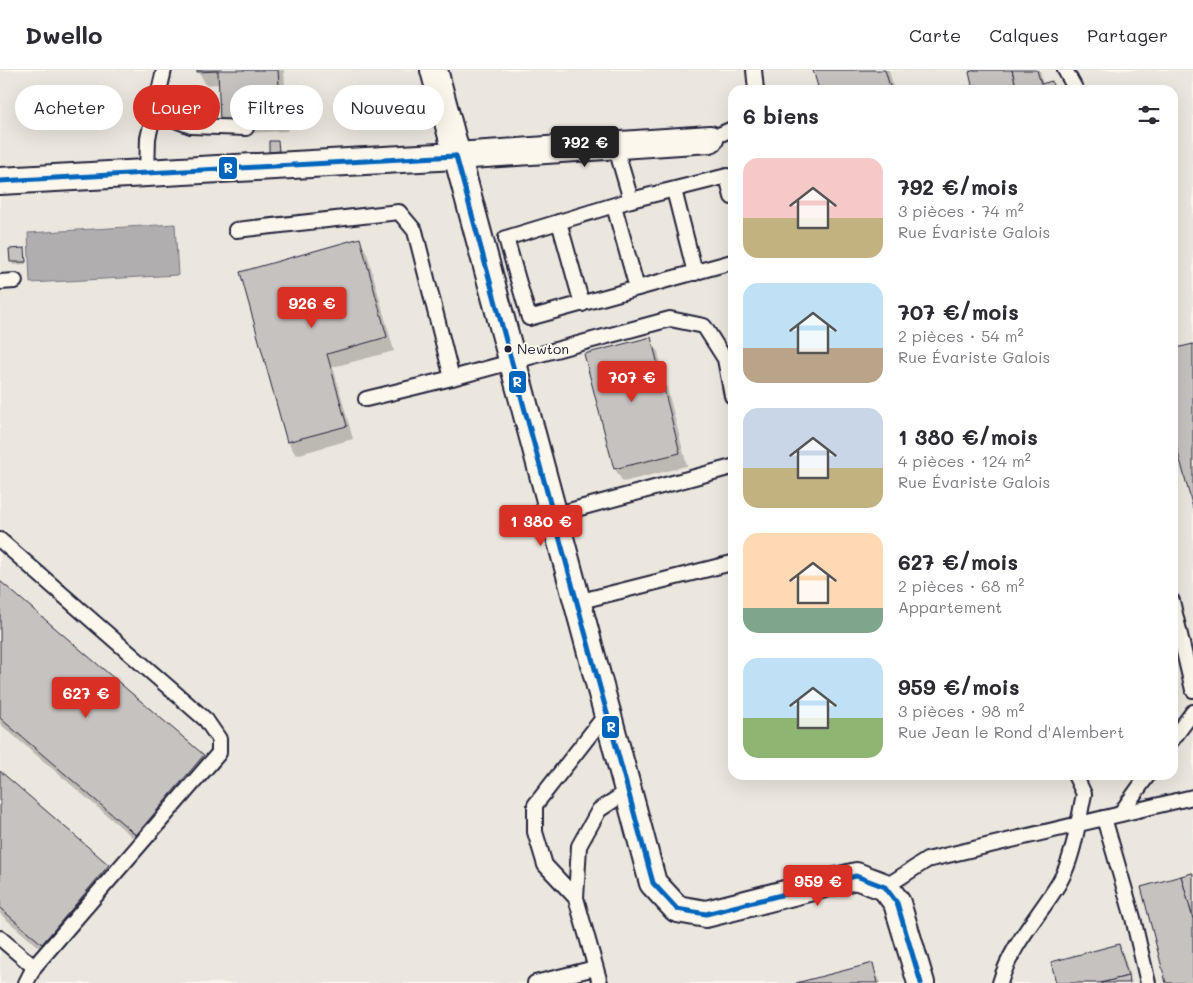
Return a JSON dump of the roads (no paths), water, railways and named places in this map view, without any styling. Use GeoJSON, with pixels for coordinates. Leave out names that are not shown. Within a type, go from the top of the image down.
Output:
{"type":"FeatureCollection","features":[{"type":"Feature","properties":{"kind":"street"},"geometry":{"type":"LineString","coordinates":[[434,70],[511,362],[653,884],[677,909],[706,914],[856,876],[885,887],[897,903],[921,983]]}},
{"type":"Feature","properties":{"kind":"street"},"geometry":{"type":"LineString","coordinates":[[0,181],[615,146],[721,134]]}},
{"type":"Feature","properties":{"kind":"lane"},"geometry":{"type":"LineString","coordinates":[[160,85],[164,70]]}},
{"type":"Feature","properties":{"kind":"lane"},"geometry":{"type":"LineString","coordinates":[[754,70],[756,85]]}},
{"type":"Feature","properties":{"kind":"lane"},"geometry":{"type":"LineString","coordinates":[[1065,70],[1073,85]]}},
{"type":"Feature","properties":{"kind":"lane"},"geometry":{"type":"LineString","coordinates":[[147,173],[150,130]]}},
{"type":"Feature","properties":{"kind":"lane"},"geometry":{"type":"LineString","coordinates":[[615,146],[631,200]]}},
{"type":"Feature","properties":{"kind":"lane"},"geometry":{"type":"LineString","coordinates":[[728,180],[727,176],[631,200],[506,238],[529,318],[728,263]]}},
{"type":"Feature","properties":{"kind":"lane"},"geometry":{"type":"LineString","coordinates":[[674,190],[695,272]]}},
{"type":"Feature","properties":{"kind":"lane"},"geometry":{"type":"LineString","coordinates":[[614,206],[637,288]]}},
{"type":"Feature","properties":{"kind":"lane"},"geometry":{"type":"LineString","coordinates":[[236,230],[399,212],[415,231],[452,378]]}},
{"type":"Feature","properties":{"kind":"lane"},"geometry":{"type":"LineString","coordinates":[[559,222],[582,304]]}},
{"type":"Feature","properties":{"kind":"lane"},"geometry":{"type":"LineString","coordinates":[[0,282],[15,281]]}},
{"type":"Feature","properties":{"kind":"lane"},"geometry":{"type":"LineString","coordinates":[[366,399],[452,378],[670,319],[704,326],[725,359],[728,375]]}},
{"type":"Feature","properties":{"kind":"lane"},"geometry":{"type":"LineString","coordinates":[[554,515],[728,468]]}},
{"type":"Feature","properties":{"kind":"lane"},"geometry":{"type":"LineString","coordinates":[[0,540],[206,720],[219,738],[219,753],[34,967],[26,983]]}},
{"type":"Feature","properties":{"kind":"lane"},"geometry":{"type":"LineString","coordinates":[[577,602],[728,564]]}},
{"type":"Feature","properties":{"kind":"lane"},"geometry":{"type":"LineString","coordinates":[[1178,623],[1191,670],[1193,690]]}},
{"type":"Feature","properties":{"kind":"lane"},"geometry":{"type":"LineString","coordinates":[[1178,732],[1193,712]]}},
{"type":"Feature","properties":{"kind":"lane"},"geometry":{"type":"LineString","coordinates":[[576,898],[545,865],[535,832],[535,806],[607,713]]}},
{"type":"Feature","properties":{"kind":"lane"},"geometry":{"type":"LineString","coordinates":[[1000,983],[1011,955],[1060,882],[1067,864],[1084,794],[1077,780]]}},
{"type":"Feature","properties":{"kind":"lane"},"geometry":{"type":"LineString","coordinates":[[1120,814],[1144,780]]}},
{"type":"Feature","properties":{"kind":"lane"},"geometry":{"type":"LineString","coordinates":[[600,983],[576,898],[579,846],[599,810],[628,791]]}},
{"type":"Feature","properties":{"kind":"lane"},"geometry":{"type":"LineString","coordinates":[[885,887],[927,860],[1193,797]]}},
{"type":"Feature","properties":{"kind":"lane"},"geometry":{"type":"LineString","coordinates":[[1104,818],[1133,918],[1148,983]]}},
{"type":"Feature","properties":{"kind":"lane"},"geometry":{"type":"LineString","coordinates":[[0,938],[34,967]]}},
{"type":"Feature","properties":{"kind":"lane"},"geometry":{"type":"LineString","coordinates":[[535,983],[596,968]]}},
{"type":"Feature","properties":{"kind":"place","name":"Newton"},"geometry":{"type":"Point","coordinates":[508,349]}}]}
